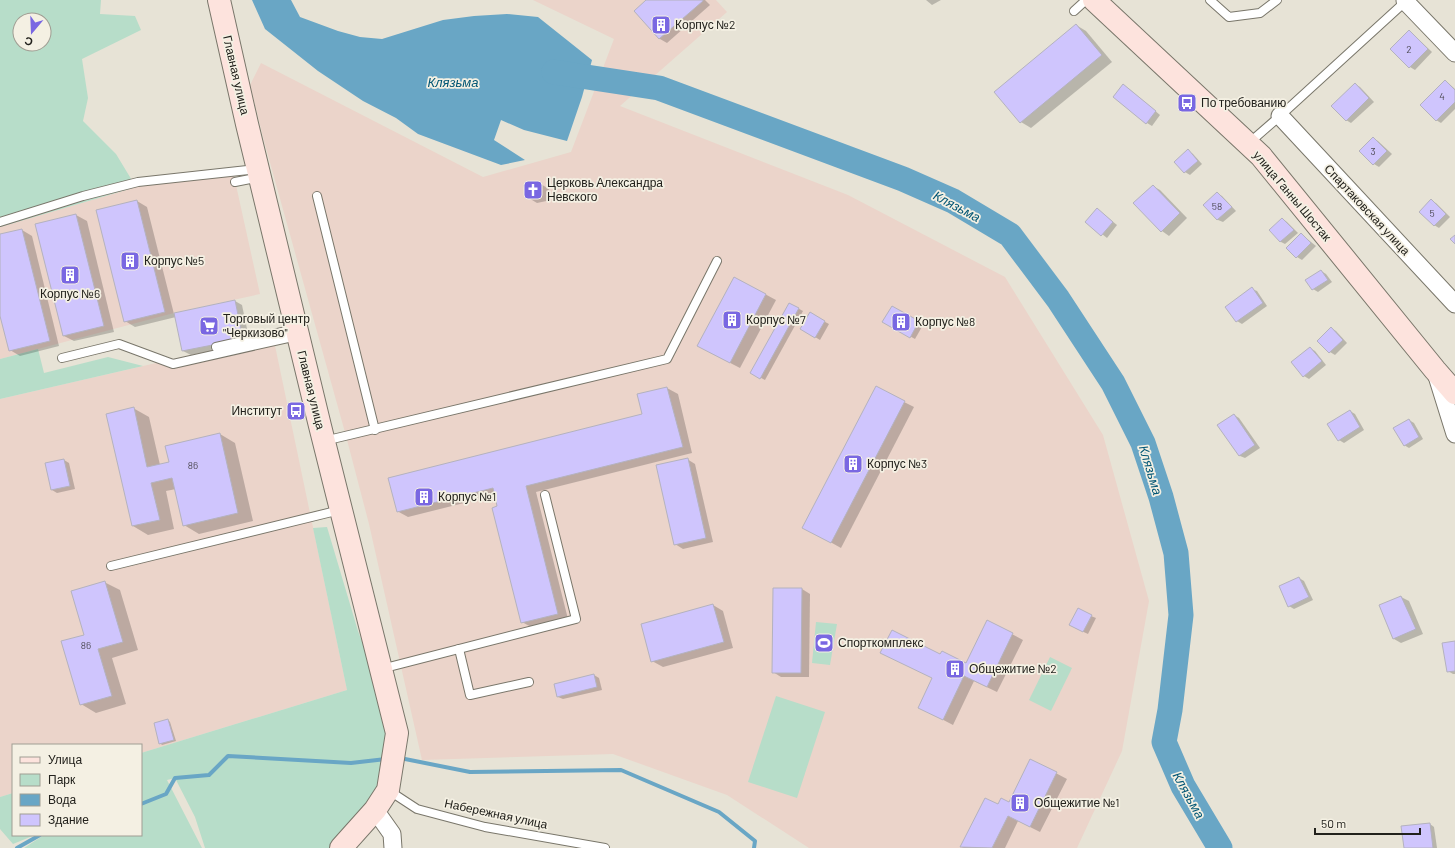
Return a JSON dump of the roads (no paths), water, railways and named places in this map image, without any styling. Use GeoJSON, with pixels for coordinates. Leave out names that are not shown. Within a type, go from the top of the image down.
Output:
{"type":"FeatureCollection","features":[{"type":"Feature","properties":{"kind":"main road","name":"Главная улица"},"geometry":{"type":"LineString","coordinates":[[219,0],[258,173],[380,669],[392,761]]}},
{"type":"Feature","properties":{"kind":"main road","name":"улица Ганны Шостак"},"geometry":{"type":"LineString","coordinates":[[1094,0],[1261,156],[1455,393]]}},
{"type":"Feature","properties":{"kind":"main road"},"geometry":{"type":"LineString","coordinates":[[340,848],[374,810],[392,761]]}},
{"type":"Feature","properties":{"kind":"street"},"geometry":{"type":"LineString","coordinates":[[1407,1],[1455,53]]}},
{"type":"Feature","properties":{"kind":"street","name":"Спартаковская улица"},"geometry":{"type":"LineString","coordinates":[[1280,116],[1455,304]]}},
{"type":"Feature","properties":{"kind":"street"},"geometry":{"type":"LineString","coordinates":[[1435,370],[1455,434]]}},
{"type":"Feature","properties":{"kind":"street"},"geometry":{"type":"LineString","coordinates":[[374,810],[392,834],[393,848]]}},
{"type":"Feature","properties":{"kind":"lane"},"geometry":{"type":"LineString","coordinates":[[1074,11],[1086,0]]}},
{"type":"Feature","properties":{"kind":"lane"},"geometry":{"type":"LineString","coordinates":[[1210,0],[1229,17],[1260,13],[1277,0]]}},
{"type":"Feature","properties":{"kind":"lane"},"geometry":{"type":"LineString","coordinates":[[1247,144],[1407,1]]}},
{"type":"Feature","properties":{"kind":"lane"},"geometry":{"type":"LineString","coordinates":[[235,182],[258,173]]}},
{"type":"Feature","properties":{"kind":"lane"},"geometry":{"type":"LineString","coordinates":[[0,222],[83,196],[138,182],[258,173]]}},
{"type":"Feature","properties":{"kind":"lane"},"geometry":{"type":"LineString","coordinates":[[317,196],[375,430]]}},
{"type":"Feature","properties":{"kind":"lane"},"geometry":{"type":"LineString","coordinates":[[324,442],[667,359],[717,261]]}},
{"type":"Feature","properties":{"kind":"lane"},"geometry":{"type":"LineString","coordinates":[[216,347],[297,332]]}},
{"type":"Feature","properties":{"kind":"lane"},"geometry":{"type":"LineString","coordinates":[[62,358],[118,344],[173,364],[297,332]]}},
{"type":"Feature","properties":{"kind":"lane"},"geometry":{"type":"LineString","coordinates":[[380,669],[576,619],[545,495]]}},
{"type":"Feature","properties":{"kind":"lane"},"geometry":{"type":"LineString","coordinates":[[111,566],[341,510]]}},
{"type":"Feature","properties":{"kind":"lane"},"geometry":{"type":"LineString","coordinates":[[459,649],[470,695],[529,682]]}},
{"type":"Feature","properties":{"kind":"lane","name":"Набережная улица"},"geometry":{"type":"LineString","coordinates":[[392,761],[417,809],[485,827],[605,848]]}},
{"type":"Feature","properties":{"kind":"water","name":"Клязьма"},"geometry":{"type":"Polygon","coordinates":[[[252,0],[291,0],[300,17],[338,31],[360,37],[382,39],[443,20],[507,14],[538,17],[592,60],[582,97],[567,141],[524,130],[501,120],[494,140],[525,160],[501,165],[418,134],[396,118],[363,101],[318,71],[265,29],[252,0]]]}},
{"type":"Feature","properties":{"kind":"waterway","name":"Клязьма"},"geometry":{"type":"LineString","coordinates":[[554,72],[659,88],[903,179],[953,201],[1010,235],[1058,299],[1113,383],[1143,443],[1161,497],[1176,553],[1181,615],[1170,710],[1164,742],[1183,786],[1220,848]]}},
{"type":"Feature","properties":{"kind":"waterway"},"geometry":{"type":"LineString","coordinates":[[142,804],[166,794],[175,778],[209,775],[228,756],[351,763],[386,759]]}},
{"type":"Feature","properties":{"kind":"waterway"},"geometry":{"type":"LineString","coordinates":[[400,758],[470,772],[621,770],[719,812],[755,841],[754,848]]}},
{"type":"Feature","properties":{"kind":"waterway"},"geometry":{"type":"LineString","coordinates":[[17,848],[38,836]]}},
{"type":"Feature","properties":{"kind":"place","name":"Корпус №2"},"geometry":{"type":"Point","coordinates":[661,25]}},
{"type":"Feature","properties":{"kind":"place","name":"По требованию"},"geometry":{"type":"Point","coordinates":[1187,103]}},
{"type":"Feature","properties":{"kind":"place","name":"Церковь Александра Невского"},"geometry":{"type":"Point","coordinates":[533,190]}},
{"type":"Feature","properties":{"kind":"place","name":"Корпус №5"},"geometry":{"type":"Point","coordinates":[130,261]}},
{"type":"Feature","properties":{"kind":"place","name":"Корпус №6"},"geometry":{"type":"Point","coordinates":[70,275]}},
{"type":"Feature","properties":{"kind":"place","name":"Корпус №7"},"geometry":{"type":"Point","coordinates":[732,320]}},
{"type":"Feature","properties":{"kind":"place","name":"Корпус №8"},"geometry":{"type":"Point","coordinates":[901,322]}},
{"type":"Feature","properties":{"kind":"place","name":"Торговый центр \"Черкизово\""},"geometry":{"type":"Point","coordinates":[209,326]}},
{"type":"Feature","properties":{"kind":"place","name":"Институт"},"geometry":{"type":"Point","coordinates":[296,411]}},
{"type":"Feature","properties":{"kind":"place","name":"Корпус №3"},"geometry":{"type":"Point","coordinates":[853,464]}},
{"type":"Feature","properties":{"kind":"place","name":"Корпус №1"},"geometry":{"type":"Point","coordinates":[424,497]}},
{"type":"Feature","properties":{"kind":"place","name":"Спорткомплекс"},"geometry":{"type":"Point","coordinates":[824,643]}},
{"type":"Feature","properties":{"kind":"place","name":"Общежитие №2"},"geometry":{"type":"Point","coordinates":[955,669]}},
{"type":"Feature","properties":{"kind":"place","name":"Общежитие №1"},"geometry":{"type":"Point","coordinates":[1020,803]}}]}
